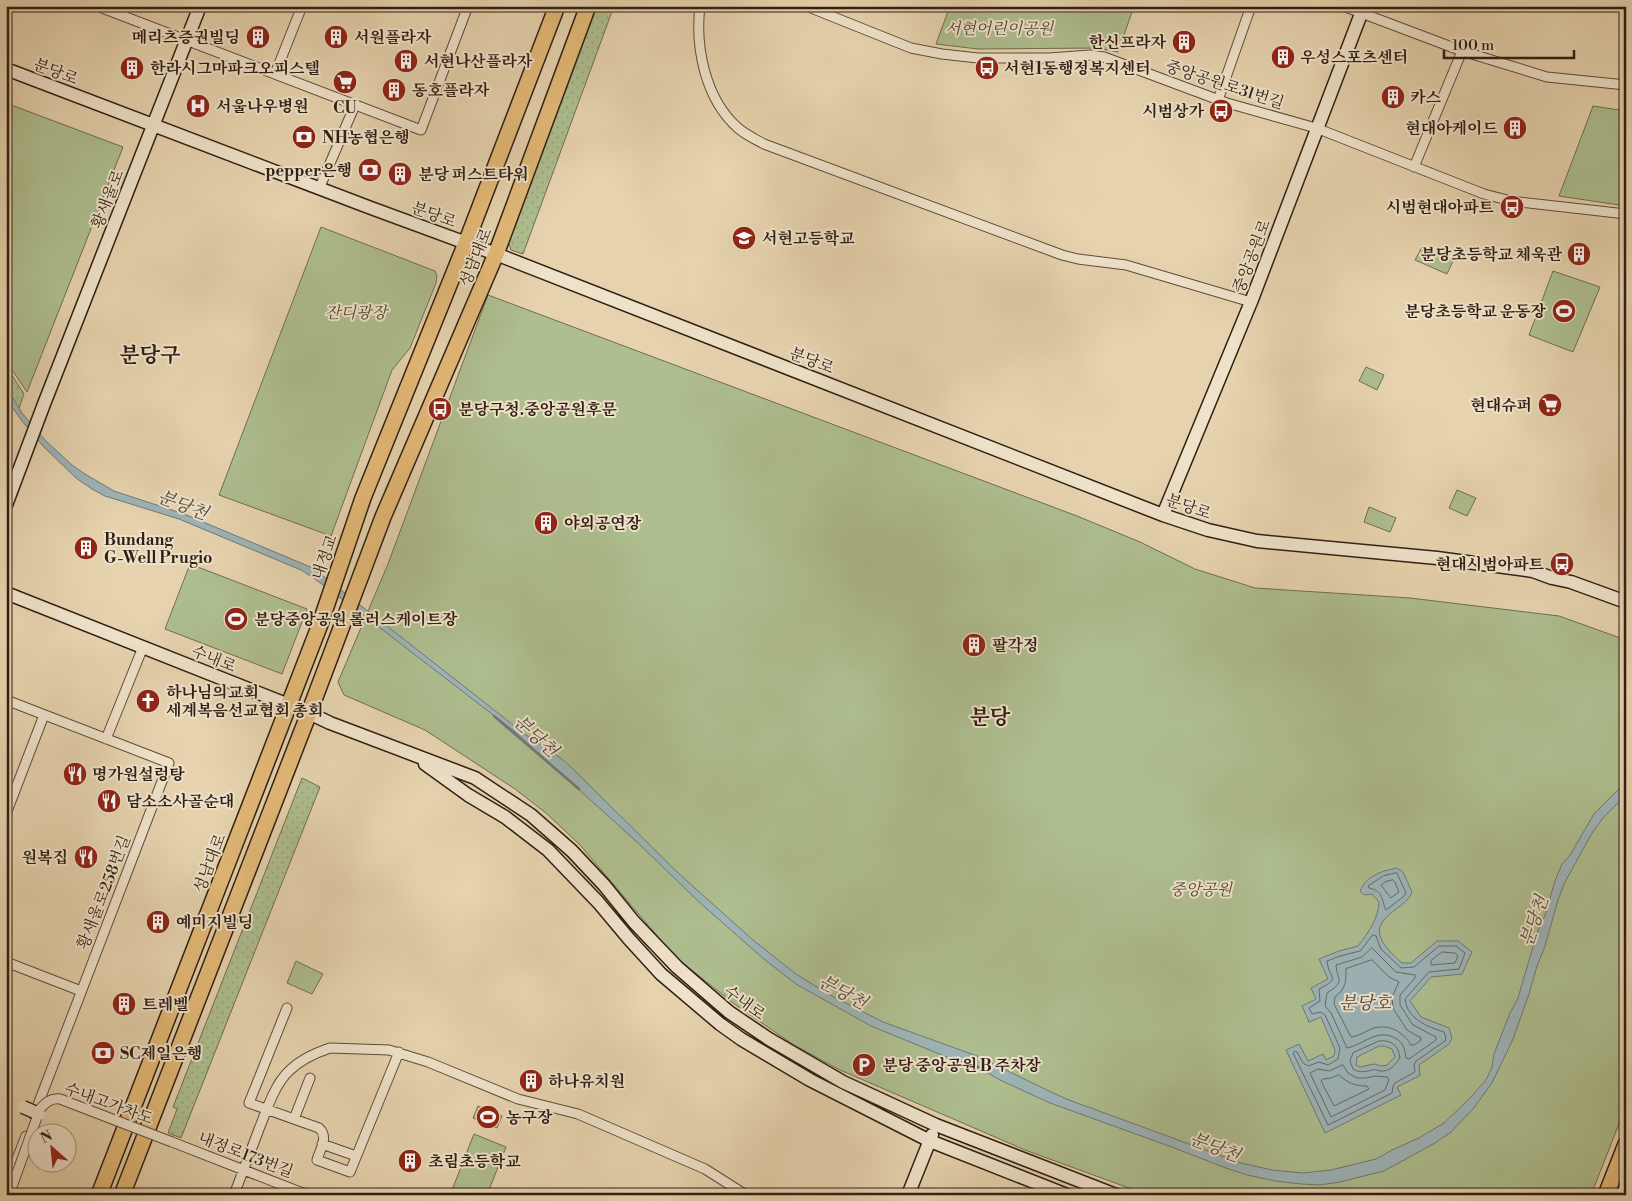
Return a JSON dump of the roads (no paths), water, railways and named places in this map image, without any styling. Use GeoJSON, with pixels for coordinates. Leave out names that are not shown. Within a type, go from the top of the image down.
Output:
{"type":"FeatureCollection","features":[{"type":"Feature","properties":{"kind":"main road","name":"황새울로"},"geometry":{"type":"LineString","coordinates":[[6,505],[200,6]]}},
{"type":"Feature","properties":{"kind":"main road","name":"성남대로"},"geometry":{"type":"LineString","coordinates":[[363,498],[466,244],[557,6]]}},
{"type":"Feature","properties":{"kind":"main road","name":"성남대로"},"geometry":{"type":"LineString","coordinates":[[309,712],[383,517],[496,254],[588,6]]}},
{"type":"Feature","properties":{"kind":"main road","name":"중앙공원로"},"geometry":{"type":"LineString","coordinates":[[1163,514],[1251,302],[1316,128],[1363,10]]}},
{"type":"Feature","properties":{"kind":"main road","name":"분당로"},"geometry":{"type":"LineString","coordinates":[[6,69],[496,254],[1208,530],[1257,541],[1437,558],[1533,571],[1571,582],[1626,602]]}},
{"type":"Feature","properties":{"kind":"main road","name":"내정교"},"geometry":{"type":"LineString","coordinates":[[319,627],[363,498]]}},
{"type":"Feature","properties":{"kind":"main road","name":"수내로"},"geometry":{"type":"LineString","coordinates":[[6,593],[288,706],[309,712],[330,723],[475,778],[531,815],[572,852],[604,885],[634,922],[676,967],[750,1028],[843,1082],[936,1125],[1116,1195]]}},
{"type":"Feature","properties":{"kind":"main road","name":"성남대로"},"geometry":{"type":"LineString","coordinates":[[100,1195],[319,627]]}},
{"type":"Feature","properties":{"kind":"main road"},"geometry":{"type":"LineString","coordinates":[[122,1195],[309,712]]}},
{"type":"Feature","properties":{"kind":"main road","name":"수내로"},"geometry":{"type":"LineString","coordinates":[[410,754],[468,795],[504,816],[548,850],[598,902],[662,974],[741,1039],[825,1089],[930,1141],[1067,1195]]}},
{"type":"Feature","properties":{"kind":"main road"},"geometry":{"type":"LineString","coordinates":[[23,1107],[39,1114]]}},
{"type":"Feature","properties":{"kind":"main road"},"geometry":{"type":"LineString","coordinates":[[908,1195],[936,1125]]}},
{"type":"Feature","properties":{"kind":"main road"},"geometry":{"type":"LineString","coordinates":[[1606,1195],[1626,1144]]}},
{"type":"Feature","properties":{"kind":"street"},"geometry":{"type":"LineString","coordinates":[[97,6],[186,42],[276,74],[421,130],[468,6]]}},
{"type":"Feature","properties":{"kind":"street"},"geometry":{"type":"LineString","coordinates":[[276,74],[302,6]]}},
{"type":"Feature","properties":{"kind":"street"},"geometry":{"type":"LineString","coordinates":[[700,6],[700,44],[710,87],[719,104],[736,127],[764,144],[1062,255],[1126,265],[1251,302]]}},
{"type":"Feature","properties":{"kind":"street","name":"중앙공원로31번길"},"geometry":{"type":"LineString","coordinates":[[806,6],[911,48],[942,54],[978,58],[1049,58],[1090,55],[1104,57],[1218,100],[1316,128],[1484,194],[1511,201],[1626,214]]}},
{"type":"Feature","properties":{"kind":"street"},"geometry":{"type":"LineString","coordinates":[[1218,100],[1251,6]]}},
{"type":"Feature","properties":{"kind":"street"},"geometry":{"type":"LineString","coordinates":[[1343,6],[1363,10],[1462,52],[1547,77],[1626,85]]}},
{"type":"Feature","properties":{"kind":"street"},"geometry":{"type":"LineString","coordinates":[[1414,167],[1462,52]]}},
{"type":"Feature","properties":{"kind":"street"},"geometry":{"type":"LineString","coordinates":[[319,188],[355,104]]}},
{"type":"Feature","properties":{"kind":"street"},"geometry":{"type":"LineString","coordinates":[[106,739],[143,647]]}},
{"type":"Feature","properties":{"kind":"street","name":"황새울로258번길"},"geometry":{"type":"LineString","coordinates":[[6,700],[169,763],[6,1187]]}},
{"type":"Feature","properties":{"kind":"street"},"geometry":{"type":"LineString","coordinates":[[6,814],[44,715]]}},
{"type":"Feature","properties":{"kind":"street"},"geometry":{"type":"LineString","coordinates":[[6,962],[81,991]]}},
{"type":"Feature","properties":{"kind":"street"},"geometry":{"type":"LineString","coordinates":[[287,1008],[249,1103],[320,1128],[325,1138],[315,1164],[350,1172],[399,1052]]}},
{"type":"Feature","properties":{"kind":"street"},"geometry":{"type":"LineString","coordinates":[[234,1195],[277,1088],[289,1071],[305,1059],[321,1051],[335,1048],[399,1052],[518,1099],[578,1114],[705,1169],[746,1195]]}},
{"type":"Feature","properties":{"kind":"street"},"geometry":{"type":"LineString","coordinates":[[294,1119],[310,1078]]}},
{"type":"Feature","properties":{"kind":"street","name":"수내고가차도"},"geometry":{"type":"LineString","coordinates":[[9,1195],[39,1114],[44,1104],[55,1098],[172,1142]]}},
{"type":"Feature","properties":{"kind":"street","name":"내정로173번길"},"geometry":{"type":"LineString","coordinates":[[172,1142],[308,1195]]}},
{"type":"Feature","properties":{"kind":"street"},"geometry":{"type":"LineString","coordinates":[[322,1144],[356,1156]]}},
{"type":"Feature","properties":{"kind":"water"},"geometry":{"type":"Polygon","coordinates":[[[6,387],[22,413],[46,441],[72,465],[85,474],[114,491],[184,514],[313,568],[526,735],[562,759],[677,872],[753,940],[796,974],[830,995],[883,1022],[977,1056],[1069,1100],[1241,1163],[1272,1170],[1303,1173],[1331,1170],[1376,1159],[1419,1138],[1444,1123],[1486,1080],[1492,1067],[1494,1054],[1518,998],[1537,933],[1562,864],[1570,855],[1594,814],[1626,782],[1626,795],[1603,818],[1592,833],[1565,882],[1513,1039],[1492,1083],[1473,1109],[1451,1132],[1384,1171],[1340,1182],[1320,1185],[1301,1184],[1247,1175],[1050,1103],[1000,1080],[974,1065],[949,1058],[871,1026],[796,984],[765,960],[698,901],[637,842],[514,731],[379,627],[301,570],[179,519],[105,496],[92,489],[76,478],[43,446],[6,398],[6,387]]]}},
{"type":"Feature","properties":{"kind":"water","name":"분당호"},"geometry":{"type":"Polygon","coordinates":[[[1397,868],[1403,872],[1412,892],[1407,900],[1388,916],[1380,926],[1381,938],[1393,954],[1402,963],[1411,963],[1437,941],[1458,941],[1472,952],[1462,974],[1431,977],[1410,1001],[1421,1017],[1449,1028],[1452,1038],[1449,1044],[1419,1065],[1419,1076],[1397,1087],[1401,1095],[1325,1133],[1286,1050],[1299,1044],[1308,1061],[1323,1054],[1326,1060],[1334,1056],[1335,1050],[1321,1017],[1309,1022],[1302,1006],[1316,999],[1311,988],[1328,979],[1319,959],[1358,946],[1375,920],[1379,902],[1372,894],[1362,894],[1360,891],[1363,886],[1371,877],[1397,868]],[[1379,1046],[1357,1057],[1356,1065],[1360,1067],[1374,1064],[1387,1065],[1395,1057],[1392,1049],[1379,1046]]]}},
{"type":"Feature","properties":{"kind":"waterway","name":"분당천"},"geometry":{"type":"LineString","coordinates":[[494,716],[579,789]]}},
{"type":"Feature","properties":{"kind":"waterway","name":"분당천"},"geometry":{"type":"LineString","coordinates":[[968,1063],[983,1069]]}},
{"type":"Feature","properties":{"kind":"place","name":"메리츠증권빌딩"},"geometry":{"type":"Point","coordinates":[258,37]}},
{"type":"Feature","properties":{"kind":"place","name":"서원플라자"},"geometry":{"type":"Point","coordinates":[336,37]}},
{"type":"Feature","properties":{"kind":"place","name":"한신프라자"},"geometry":{"type":"Point","coordinates":[1184,42]}},
{"type":"Feature","properties":{"kind":"place","name":"우성스포츠센터"},"geometry":{"type":"Point","coordinates":[1283,57]}},
{"type":"Feature","properties":{"kind":"place","name":"서현나산플라자"},"geometry":{"type":"Point","coordinates":[406,61]}},
{"type":"Feature","properties":{"kind":"place","name":"한라시그마파크오피스텔"},"geometry":{"type":"Point","coordinates":[132,68]}},
{"type":"Feature","properties":{"kind":"place","name":"서현1동행정복지센터"},"geometry":{"type":"Point","coordinates":[987,68]}},
{"type":"Feature","properties":{"kind":"place","name":"CU"},"geometry":{"type":"Point","coordinates":[345,82]}},
{"type":"Feature","properties":{"kind":"place","name":"동호플라자"},"geometry":{"type":"Point","coordinates":[394,90]}},
{"type":"Feature","properties":{"kind":"place","name":"카스"},"geometry":{"type":"Point","coordinates":[1393,97]}},
{"type":"Feature","properties":{"kind":"place","name":"서울나우병원"},"geometry":{"type":"Point","coordinates":[198,106]}},
{"type":"Feature","properties":{"kind":"place","name":"시범상가"},"geometry":{"type":"Point","coordinates":[1221,111]}},
{"type":"Feature","properties":{"kind":"place","name":"현대아케이드"},"geometry":{"type":"Point","coordinates":[1515,128]}},
{"type":"Feature","properties":{"kind":"place","name":"NH농협은행"},"geometry":{"type":"Point","coordinates":[304,137]}},
{"type":"Feature","properties":{"kind":"place","name":"pepper은행"},"geometry":{"type":"Point","coordinates":[370,170]}},
{"type":"Feature","properties":{"kind":"place","name":"분당 퍼스트타워"},"geometry":{"type":"Point","coordinates":[400,174]}},
{"type":"Feature","properties":{"kind":"place","name":"시범현대아파트"},"geometry":{"type":"Point","coordinates":[1512,207]}},
{"type":"Feature","properties":{"kind":"place","name":"서현고등학교"},"geometry":{"type":"Point","coordinates":[744,238]}},
{"type":"Feature","properties":{"kind":"place","name":"분당초등학교 체욱관"},"geometry":{"type":"Point","coordinates":[1579,254]}},
{"type":"Feature","properties":{"kind":"place","name":"분당초등학교 운동장"},"geometry":{"type":"Point","coordinates":[1564,311]}},
{"type":"Feature","properties":{"kind":"place","name":"현대슈퍼"},"geometry":{"type":"Point","coordinates":[1550,405]}},
{"type":"Feature","properties":{"kind":"place","name":"분당구청.중앙공원후문"},"geometry":{"type":"Point","coordinates":[440,409]}},
{"type":"Feature","properties":{"kind":"place","name":"야외공연장"},"geometry":{"type":"Point","coordinates":[546,523]}},
{"type":"Feature","properties":{"kind":"place","name":"Bundang G-Well Prugio"},"geometry":{"type":"Point","coordinates":[86,548]}},
{"type":"Feature","properties":{"kind":"place","name":"현대시범아파트"},"geometry":{"type":"Point","coordinates":[1562,564]}},
{"type":"Feature","properties":{"kind":"place","name":"분당중앙공원 롤러스케이트장"},"geometry":{"type":"Point","coordinates":[236,619]}},
{"type":"Feature","properties":{"kind":"place","name":"팔각정"},"geometry":{"type":"Point","coordinates":[974,645]}},
{"type":"Feature","properties":{"kind":"place","name":"하나님의교회 세계복음선교협회 총회"},"geometry":{"type":"Point","coordinates":[148,701]}},
{"type":"Feature","properties":{"kind":"place","name":"명가원설렁탕"},"geometry":{"type":"Point","coordinates":[75,774]}},
{"type":"Feature","properties":{"kind":"place","name":"담소소사골순대"},"geometry":{"type":"Point","coordinates":[109,801]}},
{"type":"Feature","properties":{"kind":"place","name":"원복집"},"geometry":{"type":"Point","coordinates":[86,857]}},
{"type":"Feature","properties":{"kind":"place","name":"예미지빌딩"},"geometry":{"type":"Point","coordinates":[158,922]}},
{"type":"Feature","properties":{"kind":"place","name":"트레벨"},"geometry":{"type":"Point","coordinates":[124,1004]}},
{"type":"Feature","properties":{"kind":"place","name":"SC제일은행"},"geometry":{"type":"Point","coordinates":[103,1053]}},
{"type":"Feature","properties":{"kind":"place","name":"분당 중앙공원 B 주차장"},"geometry":{"type":"Point","coordinates":[864,1065]}},
{"type":"Feature","properties":{"kind":"place","name":"하나유치원"},"geometry":{"type":"Point","coordinates":[531,1081]}},
{"type":"Feature","properties":{"kind":"place","name":"농구장"},"geometry":{"type":"Point","coordinates":[488,1117]}},
{"type":"Feature","properties":{"kind":"place","name":"초림초등학교"},"geometry":{"type":"Point","coordinates":[410,1161]}},
{"type":"Feature","properties":{"kind":"district","name":"분당구"},"geometry":{"type":"Point","coordinates":[150,355]}},
{"type":"Feature","properties":{"kind":"district","name":"분당"},"geometry":{"type":"Point","coordinates":[990,717]}},
{"type":"Feature","properties":{"kind":"park label","name":"서현어린이공원"},"geometry":{"type":"Point","coordinates":[999,28]}},
{"type":"Feature","properties":{"kind":"park label","name":"잔디광장"},"geometry":{"type":"Point","coordinates":[356,312]}},
{"type":"Feature","properties":{"kind":"park label","name":"중앙공원"},"geometry":{"type":"Point","coordinates":[1201,889]}}]}
